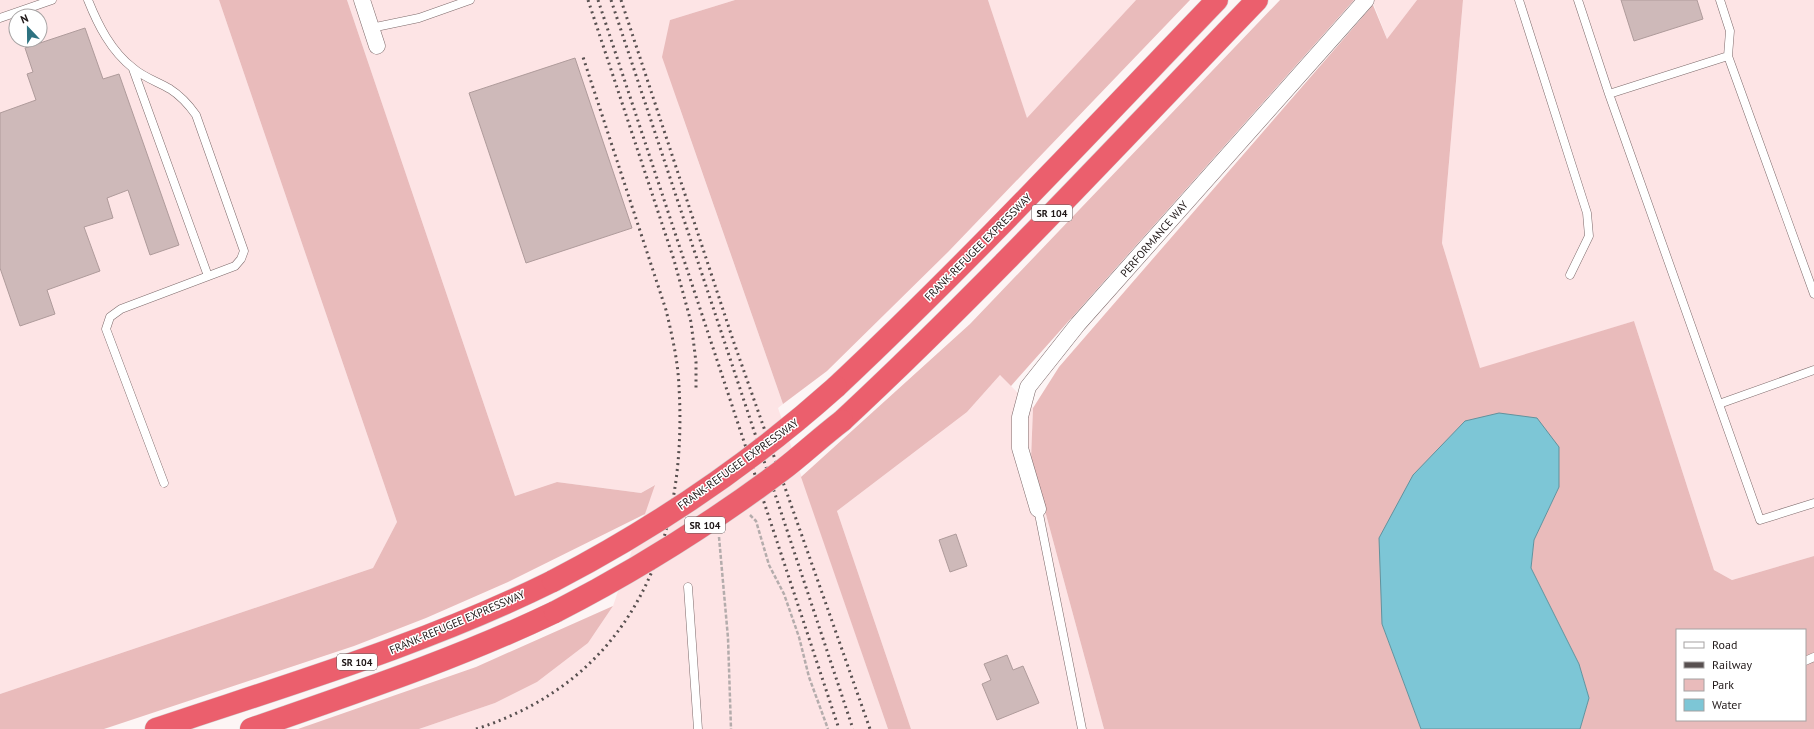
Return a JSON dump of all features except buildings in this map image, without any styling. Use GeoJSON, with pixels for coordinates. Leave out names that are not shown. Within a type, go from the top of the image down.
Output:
{"type":"FeatureCollection","features":[{"type":"Feature","properties":{"kind":"highway","name":"FRANK-REFUGEE EXPRESSWAY"},"geometry":{"type":"LineString","coordinates":[[156,729],[379,655],[484,614],[553,581],[617,546],[691,500],[758,452],[836,387],[1008,218],[1217,0]]}},
{"type":"Feature","properties":{"kind":"highway","name":"SR 104"},"geometry":{"type":"LineString","coordinates":[[251,729],[445,661],[496,640],[556,612],[632,571],[724,512],[782,470],[842,421],[904,363],[984,283],[1257,0]]}},
{"type":"Feature","properties":{"kind":"street"},"geometry":{"type":"LineString","coordinates":[[362,0],[377,46]]}},
{"type":"Feature","properties":{"kind":"street","name":"PERFORMANCE WAY"},"geometry":{"type":"LineString","coordinates":[[1038,509],[1020,448],[1020,417],[1028,387],[1078,324],[1366,0]]}},
{"type":"Feature","properties":{"kind":"lane"},"geometry":{"type":"LineString","coordinates":[[0,18],[52,0]]}},
{"type":"Feature","properties":{"kind":"lane"},"geometry":{"type":"LineString","coordinates":[[88,0],[95,19],[110,43],[133,69],[171,90],[185,100],[196,114],[244,251],[241,259],[235,266],[121,309],[110,317],[106,329],[164,483]]}},
{"type":"Feature","properties":{"kind":"lane"},"geometry":{"type":"LineString","coordinates":[[371,28],[419,18],[470,0]]}},
{"type":"Feature","properties":{"kind":"lane"},"geometry":{"type":"LineString","coordinates":[[1520,0],[1587,213],[1589,236],[1570,275]]}},
{"type":"Feature","properties":{"kind":"lane"},"geometry":{"type":"LineString","coordinates":[[1578,0],[1609,94],[1760,520],[1814,503]]}},
{"type":"Feature","properties":{"kind":"lane"},"geometry":{"type":"LineString","coordinates":[[1720,0],[1730,31],[1728,56],[1814,294]]}},
{"type":"Feature","properties":{"kind":"lane"},"geometry":{"type":"LineString","coordinates":[[1609,94],[1728,56]]}},
{"type":"Feature","properties":{"kind":"lane"},"geometry":{"type":"LineString","coordinates":[[133,69],[208,276]]}},
{"type":"Feature","properties":{"kind":"lane"},"geometry":{"type":"LineString","coordinates":[[1719,404],[1814,370]]}},
{"type":"Feature","properties":{"kind":"lane"},"geometry":{"type":"LineString","coordinates":[[1038,509],[1082,729]]}},
{"type":"Feature","properties":{"kind":"lane"},"geometry":{"type":"LineString","coordinates":[[688,587],[698,729]]}},
{"type":"Feature","properties":{"kind":"path"},"geometry":{"type":"LineString","coordinates":[[743,514],[750,516],[756,522],[769,565],[784,594],[798,636],[809,677],[828,729]]}},
{"type":"Feature","properties":{"kind":"path"},"geometry":{"type":"LineString","coordinates":[[718,535],[728,638],[730,729]]}},
{"type":"Feature","properties":{"kind":"shaded area"},"geometry":{"type":"Polygon","coordinates":[[[0,0],[219,0],[397,522],[373,568],[0,694],[0,0]]]}},
{"type":"Feature","properties":{"kind":"shaded area"},"geometry":{"type":"Polygon","coordinates":[[[347,0],[735,0],[670,20],[679,106],[783,404],[778,408],[888,729],[419,729],[495,703],[537,682],[588,643],[613,606],[654,485],[641,493],[557,482],[515,496],[347,0]]]}},
{"type":"Feature","properties":{"kind":"shaded area"},"geometry":{"type":"Polygon","coordinates":[[[988,0],[1136,0],[1027,119],[988,0]]]}},
{"type":"Feature","properties":{"kind":"shaded area"},"geometry":{"type":"Polygon","coordinates":[[[1372,0],[1417,0],[1387,39],[1372,0]]]}},
{"type":"Feature","properties":{"kind":"shaded area"},"geometry":{"type":"Polygon","coordinates":[[[1463,0],[1814,0],[1814,556],[1732,580],[1714,570],[1634,321],[1480,369],[1442,243],[1463,0]]]}},
{"type":"Feature","properties":{"kind":"shaded area"},"geometry":{"type":"Polygon","coordinates":[[[1000,375],[1033,408],[1031,459],[1104,729],[911,729],[837,511],[967,412],[1000,375]]]}},
{"type":"Feature","properties":{"kind":"green space"},"geometry":{"type":"Polygon","coordinates":[[[219,0],[347,0],[515,496],[557,482],[641,493],[655,485],[645,514],[508,582],[426,618],[354,646],[104,729],[0,729],[0,694],[373,568],[397,522],[219,0]]]}},
{"type":"Feature","properties":{"kind":"green space"},"geometry":{"type":"Polygon","coordinates":[[[735,0],[988,0],[1027,118],[1136,0],[1190,0],[948,252],[827,371],[783,404],[662,57],[670,20],[735,0]]]}},
{"type":"Feature","properties":{"kind":"green space"},"geometry":{"type":"Polygon","coordinates":[[[1280,0],[1354,0],[1011,386],[1000,375],[967,412],[837,511],[911,729],[888,729],[801,477],[970,324],[1280,0]]]}},
{"type":"Feature","properties":{"kind":"green space"},"geometry":{"type":"Polygon","coordinates":[[[1417,0],[1463,0],[1442,243],[1480,368],[1634,321],[1714,570],[1732,580],[1814,556],[1814,729],[1580,729],[1589,698],[1579,664],[1531,568],[1534,540],[1559,487],[1382,624],[1421,729],[1104,729],[1031,459],[1033,408],[1059,367],[1373,5],[1387,39],[1417,0]]]}},
{"type":"Feature","properties":{"kind":"green space"},"geometry":{"type":"Polygon","coordinates":[[[613,606],[588,643],[537,682],[495,703],[419,729],[298,729],[476,667],[613,606]]]}},
{"type":"Feature","properties":{"kind":"water"},"geometry":{"type":"Polygon","coordinates":[[[1499,413],[1537,418],[1559,447],[1559,487],[1534,540],[1531,568],[1579,664],[1589,698],[1580,729],[1421,729],[1382,624],[1379,538],[1413,475],[1465,421],[1499,413]]]}},
{"type":"Feature","properties":{"kind":"railway"},"geometry":{"type":"LineString","coordinates":[[588,0],[674,260],[691,322],[696,362],[696,388]]}},
{"type":"Feature","properties":{"kind":"railway"},"geometry":{"type":"LineString","coordinates":[[598,0],[839,729]]}},
{"type":"Feature","properties":{"kind":"railway"},"geometry":{"type":"LineString","coordinates":[[611,0],[853,729]]}},
{"type":"Feature","properties":{"kind":"railway"},"geometry":{"type":"LineString","coordinates":[[621,0],[733,340],[870,729]]}},
{"type":"Feature","properties":{"kind":"railway"},"geometry":{"type":"LineString","coordinates":[[476,729],[530,706],[575,676],[612,639],[640,597],[660,550],[673,498],[679,444],[679,387],[672,338],[666,310],[583,57]]}}]}
